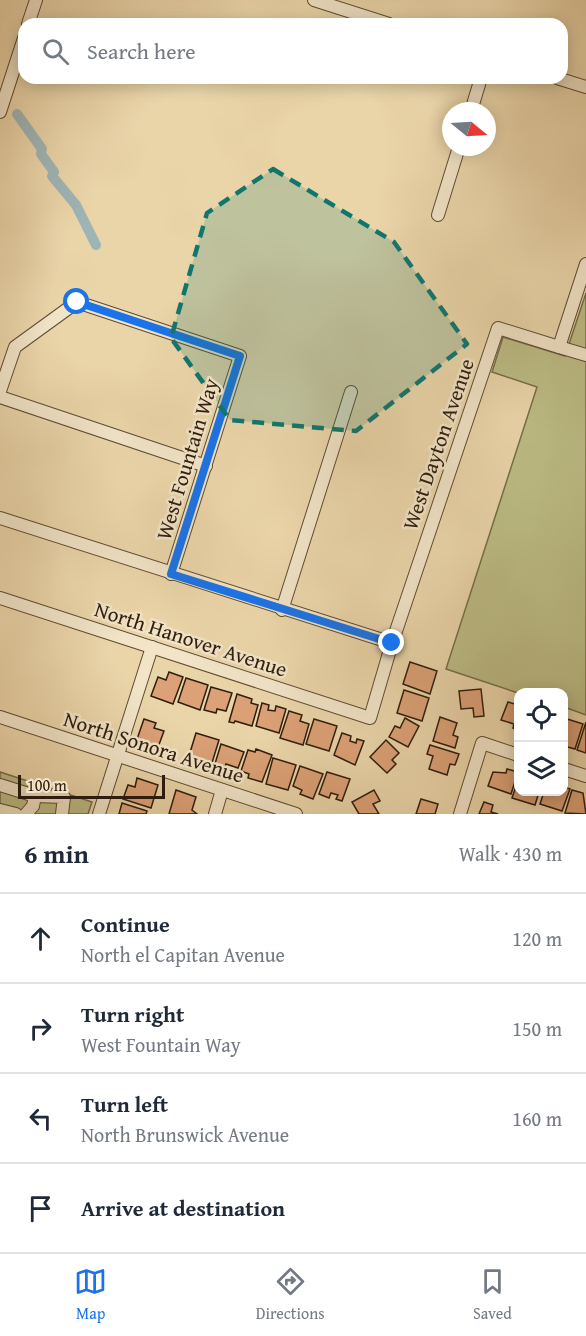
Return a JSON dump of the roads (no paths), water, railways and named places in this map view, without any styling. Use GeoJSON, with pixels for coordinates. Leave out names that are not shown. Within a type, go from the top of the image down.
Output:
{"type":"FeatureCollection","features":[{"type":"Feature","properties":{"kind":"street"},"geometry":{"type":"LineString","coordinates":[[30,18],[36,0]]}},
{"type":"Feature","properties":{"kind":"street"},"geometry":{"type":"LineString","coordinates":[[314,0],[370,18]]}},
{"type":"Feature","properties":{"kind":"street"},"geometry":{"type":"LineString","coordinates":[[0,112],[18,56]]}},
{"type":"Feature","properties":{"kind":"street"},"geometry":{"type":"LineString","coordinates":[[568,81],[586,87]]}},
{"type":"Feature","properties":{"kind":"street"},"geometry":{"type":"LineString","coordinates":[[474,102],[479,84]]}},
{"type":"Feature","properties":{"kind":"street"},"geometry":{"type":"LineString","coordinates":[[438,215],[456,156]]}},
{"type":"Feature","properties":{"kind":"street"},"geometry":{"type":"LineString","coordinates":[[586,264],[559,347],[586,355]]}},
{"type":"Feature","properties":{"kind":"street","name":"West Fountain Way"},"geometry":{"type":"LineString","coordinates":[[0,391],[15,347],[77,302],[240,356],[171,574]]}},
{"type":"Feature","properties":{"kind":"street","name":"West Dayton Avenue"},"geometry":{"type":"LineString","coordinates":[[370,718],[392,643],[498,328],[559,347]]}},
{"type":"Feature","properties":{"kind":"street"},"geometry":{"type":"LineString","coordinates":[[282,609],[351,392]]}},
{"type":"Feature","properties":{"kind":"street"},"geometry":{"type":"LineString","coordinates":[[0,397],[206,465]]}},
{"type":"Feature","properties":{"kind":"street"},"geometry":{"type":"LineString","coordinates":[[0,518],[392,643]]}},
{"type":"Feature","properties":{"kind":"street","name":"North Hanover Avenue"},"geometry":{"type":"LineString","coordinates":[[0,598],[370,718]]}},
{"type":"Feature","properties":{"kind":"street"},"geometry":{"type":"LineString","coordinates":[[99,814],[152,647]]}},
{"type":"Feature","properties":{"kind":"street","name":"North Sonora Avenue"},"geometry":{"type":"LineString","coordinates":[[0,717],[296,814]]}},
{"type":"Feature","properties":{"kind":"street"},"geometry":{"type":"LineString","coordinates":[[460,814],[482,743],[514,753]]}},
{"type":"Feature","properties":{"kind":"street"},"geometry":{"type":"LineString","coordinates":[[568,770],[586,776]]}},
{"type":"Feature","properties":{"kind":"street"},"geometry":{"type":"LineString","coordinates":[[0,785],[35,796],[64,797],[62,814]]}},
{"type":"Feature","properties":{"kind":"street"},"geometry":{"type":"LineString","coordinates":[[214,814],[222,790]]}},
{"type":"Feature","properties":{"kind":"street"},"geometry":{"type":"LineString","coordinates":[[26,814],[33,807],[35,796]]}},
{"type":"Feature","properties":{"kind":"street"},"geometry":{"type":"LineString","coordinates":[[0,810],[16,814]]}},
{"type":"Feature","properties":{"kind":"waterway"},"geometry":{"type":"LineString","coordinates":[[17,114],[42,149],[41,154],[54,172],[52,176],[76,205],[96,245]]}}]}
